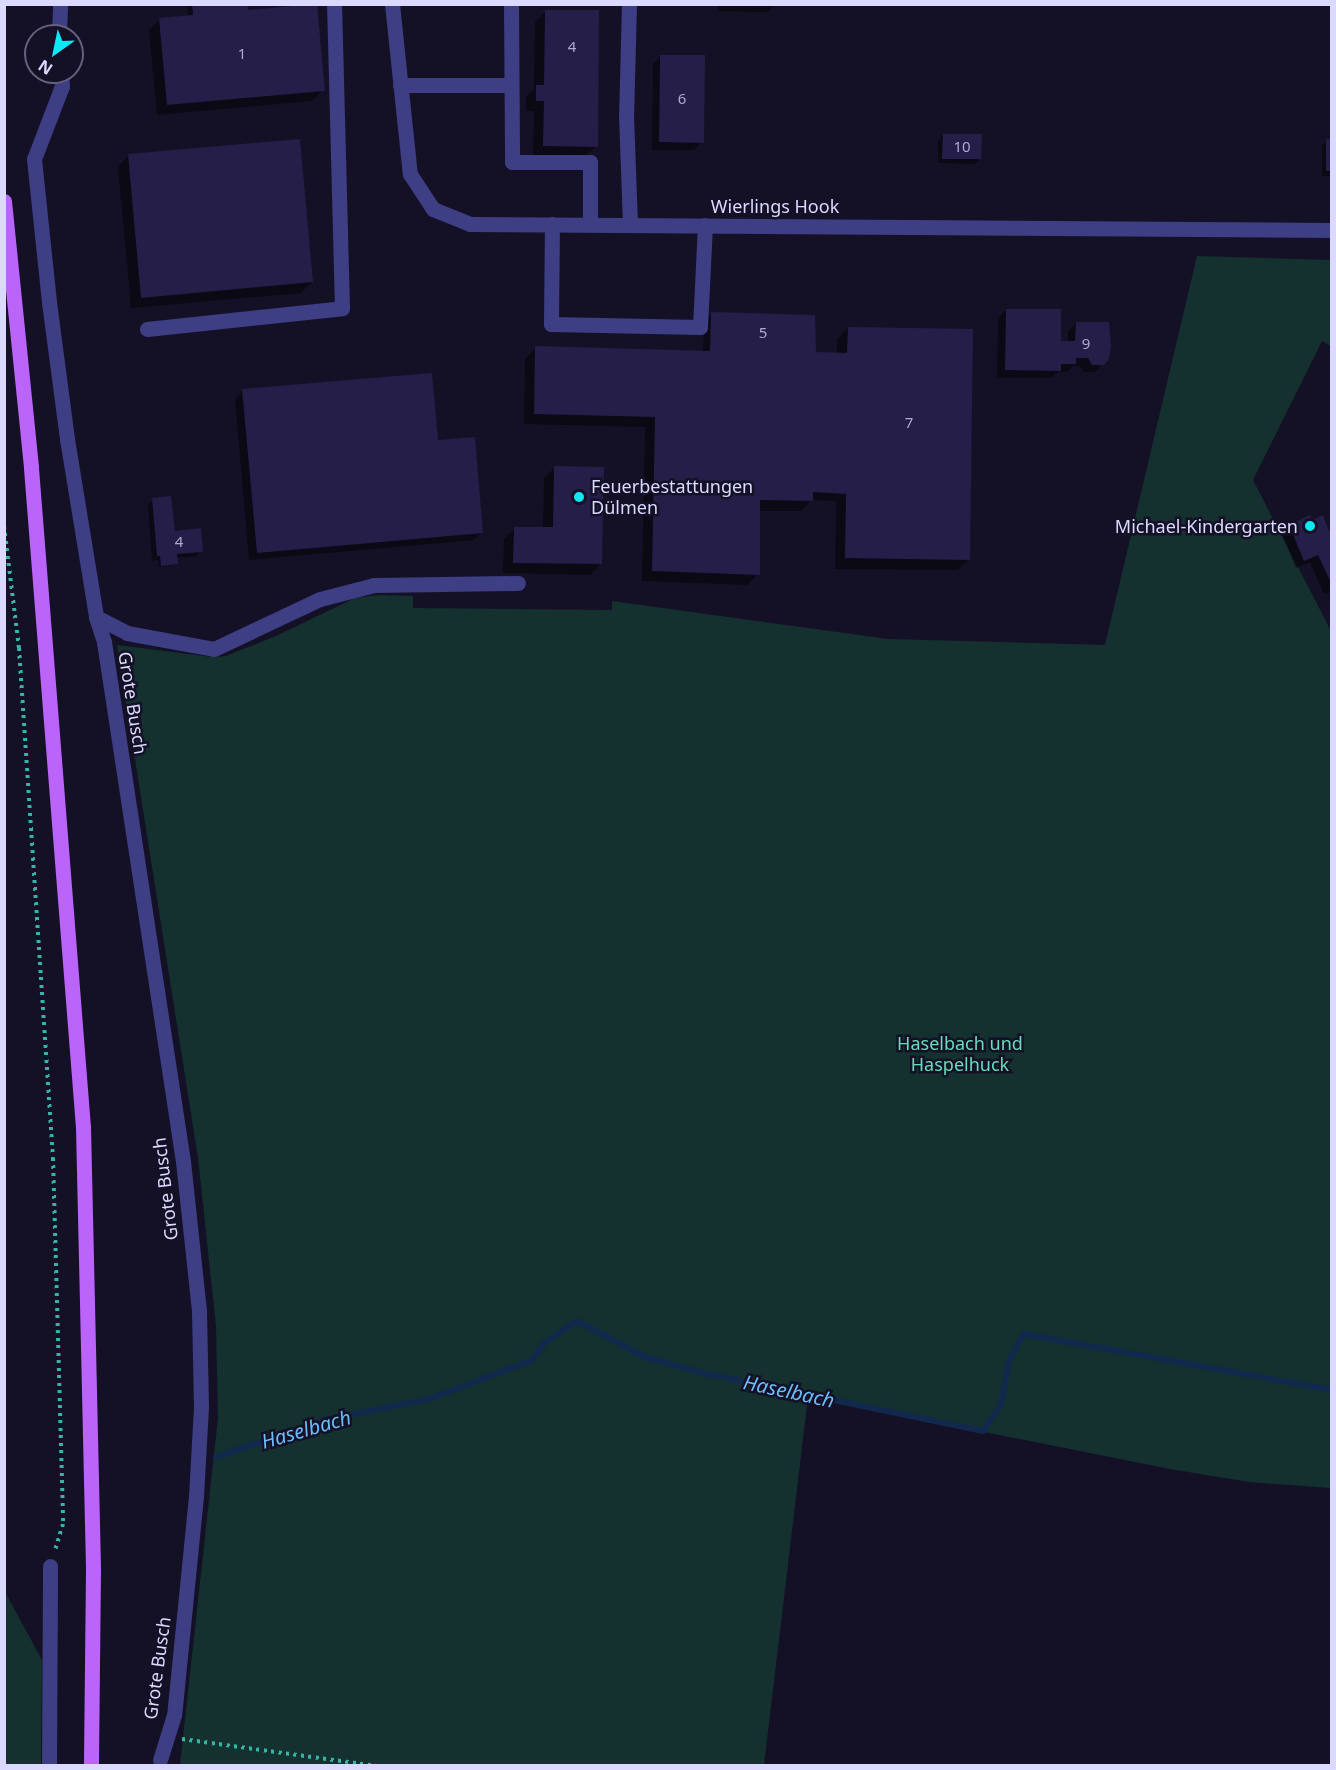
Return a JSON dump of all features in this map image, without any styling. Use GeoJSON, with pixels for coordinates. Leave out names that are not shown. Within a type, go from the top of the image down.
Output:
{"type":"FeatureCollection","features":[{"type":"Feature","properties":{"kind":"main road"},"geometry":{"type":"LineString","coordinates":[[4,201],[31,468],[83,1127],[93,1570],[91,1766]]}},
{"type":"Feature","properties":{"kind":"street"},"geometry":{"type":"LineString","coordinates":[[59,24],[60,4]]}},
{"type":"Feature","properties":{"kind":"street"},"geometry":{"type":"LineString","coordinates":[[147,329],[342,308],[334,4]]}},
{"type":"Feature","properties":{"kind":"street","name":"Wierlings Hook"},"geometry":{"type":"LineString","coordinates":[[392,4],[410,174],[433,209],[470,224],[1332,230]]}},
{"type":"Feature","properties":{"kind":"street"},"geometry":{"type":"LineString","coordinates":[[511,4],[512,162],[590,162],[590,224]]}},
{"type":"Feature","properties":{"kind":"street"},"geometry":{"type":"LineString","coordinates":[[628,4],[626,115],[630,225]]}},
{"type":"Feature","properties":{"kind":"street","name":"Grote Busch"},"geometry":{"type":"LineString","coordinates":[[62,84],[34,159],[67,439],[96,617],[105,642],[180,1138],[199,1311],[201,1407],[196,1496],[174,1714],[160,1760]]}},
{"type":"Feature","properties":{"kind":"street"},"geometry":{"type":"LineString","coordinates":[[400,85],[511,85]]}},
{"type":"Feature","properties":{"kind":"street"},"geometry":{"type":"LineString","coordinates":[[552,224],[551,324],[700,327],[705,225]]}},
{"type":"Feature","properties":{"kind":"street","name":"Grote Busch"},"geometry":{"type":"LineString","coordinates":[[96,617],[128,633],[214,649],[320,599],[374,585],[518,583]]}},
{"type":"Feature","properties":{"kind":"street"},"geometry":{"type":"LineString","coordinates":[[49,1766],[50,1566]]}},
{"type":"Feature","properties":{"kind":"path"},"geometry":{"type":"LineString","coordinates":[[4,526],[19,648],[53,1158],[63,1524],[50,1566]]}},
{"type":"Feature","properties":{"kind":"path"},"geometry":{"type":"LineString","coordinates":[[168,1733],[189,1742],[378,1766]]}},
{"type":"Feature","properties":{"kind":"green space","name":"Haselbach und Haspelhuck"},"geometry":{"type":"Polygon","coordinates":[[[1197,256],[1331,260],[1331,346],[1322,341],[1253,480],[1331,631],[1331,1488],[1249,1482],[1170,1469],[808,1397],[764,1765],[180,1765],[218,1418],[216,1326],[198,1158],[117,645],[212,657],[226,656],[276,636],[355,598],[379,595],[413,596],[413,608],[612,610],[612,601],[888,639],[1105,645],[1197,256]]]}},
{"type":"Feature","properties":{"kind":"green space"},"geometry":{"type":"Polygon","coordinates":[[[4,1590],[42,1660],[41,1765],[5,1765],[4,1590]]]}},
{"type":"Feature","properties":{"kind":"building"},"geometry":{"type":"Polygon","coordinates":[[[192,4],[248,4],[248,10],[317,4],[325,91],[167,105],[159,18],[193,15],[192,4]]]}},
{"type":"Feature","properties":{"kind":"building"},"geometry":{"type":"Polygon","coordinates":[[[545,10],[599,10],[598,147],[543,146],[544,101],[536,101],[536,85],[544,85],[545,10]]]}},
{"type":"Feature","properties":{"kind":"building"},"geometry":{"type":"Polygon","coordinates":[[[660,55],[705,55],[704,143],[659,142],[660,55]]]}},
{"type":"Feature","properties":{"kind":"building"},"geometry":{"type":"Polygon","coordinates":[[[943,134],[982,134],[981,159],[942,159],[943,134]]]}},
{"type":"Feature","properties":{"kind":"building"},"geometry":{"type":"Polygon","coordinates":[[[300,139],[313,282],[141,298],[128,154],[300,139]]]}},
{"type":"Feature","properties":{"kind":"building"},"geometry":{"type":"Polygon","coordinates":[[[1326,139],[1332,139],[1332,171],[1326,171],[1326,139]]]}},
{"type":"Feature","properties":{"kind":"building"},"geometry":{"type":"Polygon","coordinates":[[[1006,309],[1061,309],[1061,341],[1075,341],[1076,322],[1109,322],[1111,346],[1109,359],[1104,365],[1092,365],[1088,358],[1076,358],[1076,364],[1061,364],[1061,371],[1005,370],[1006,309]]]}},
{"type":"Feature","properties":{"kind":"building"},"geometry":{"type":"Polygon","coordinates":[[[711,312],[815,315],[816,352],[847,353],[848,327],[973,329],[970,560],[845,558],[846,494],[813,492],[813,501],[760,500],[760,575],[652,571],[655,417],[534,414],[535,346],[710,351],[711,312]]]}},
{"type":"Feature","properties":{"kind":"building"},"geometry":{"type":"Polygon","coordinates":[[[432,373],[438,440],[475,437],[483,533],[257,553],[242,389],[432,373]]]}},
{"type":"Feature","properties":{"kind":"building","name":"Feuerbestattungen Dülmen"},"geometry":{"type":"Polygon","coordinates":[[[554,466],[604,467],[602,564],[513,563],[514,527],[553,527],[554,466]]]}},
{"type":"Feature","properties":{"kind":"building"},"geometry":{"type":"Polygon","coordinates":[[[171,496],[175,531],[201,528],[203,552],[177,554],[178,564],[161,566],[160,556],[157,556],[152,498],[171,496]]]}},
{"type":"Feature","properties":{"kind":"building"},"geometry":{"type":"Polygon","coordinates":[[[1310,515],[1312,520],[1323,515],[1329,531],[1332,530],[1332,585],[1318,555],[1304,561],[1289,525],[1310,515]]]}},
{"type":"Feature","properties":{"kind":"waterway","name":"Haselbach"},"geometry":{"type":"LineString","coordinates":[[216,1457],[324,1420],[429,1399],[532,1360],[543,1344],[577,1321],[645,1357],[703,1373],[983,1431],[1001,1404],[1009,1360],[1024,1334],[1332,1390]]}},
{"type":"Feature","properties":{"kind":"place","name":"Feuerbestattungen Dülmen"},"geometry":{"type":"Point","coordinates":[579,497]}},
{"type":"Feature","properties":{"kind":"place","name":"Michael-Kindergarten"},"geometry":{"type":"Point","coordinates":[1310,526]}}]}
